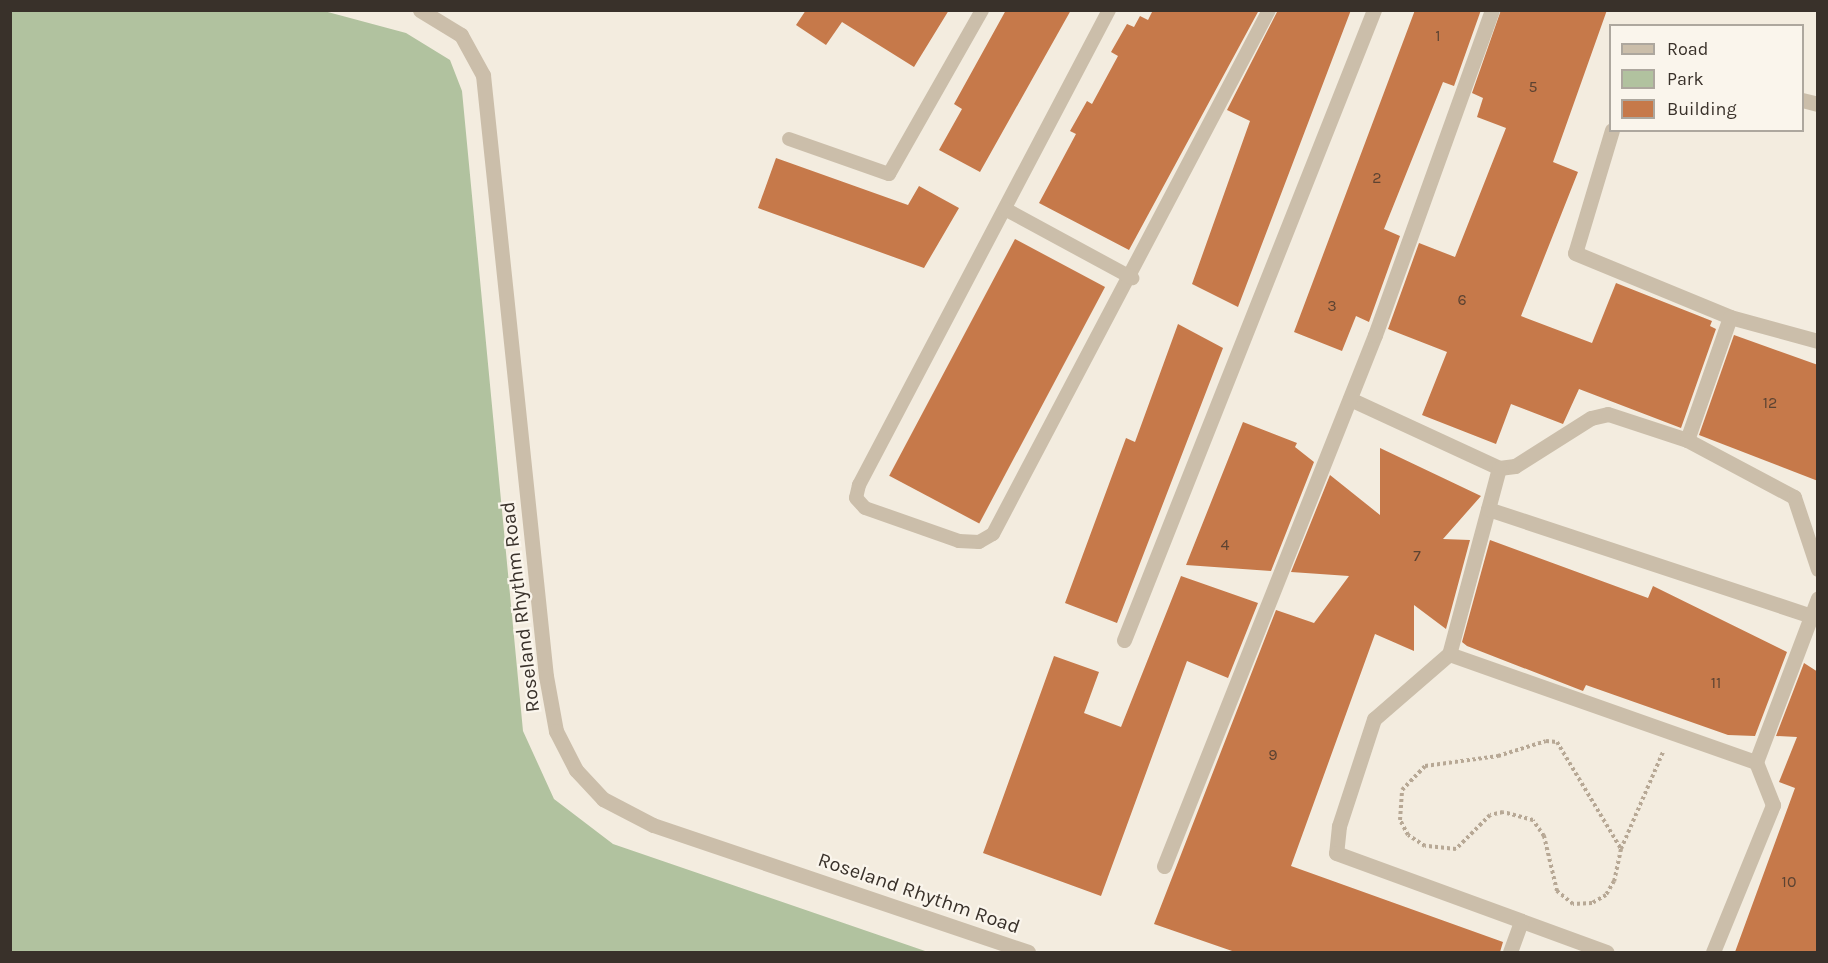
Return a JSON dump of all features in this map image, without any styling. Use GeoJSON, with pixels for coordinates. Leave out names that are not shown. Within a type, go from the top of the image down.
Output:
{"type":"FeatureCollection","features":[{"type":"Feature","properties":{"kind":"street","name":"Roseland Rhythm Road"},"geometry":{"type":"LineString","coordinates":[[420,10],[461,34],[483,75],[546,676],[556,731],[576,770],[603,799],[653,825],[1028,952]]}},
{"type":"Feature","properties":{"kind":"street"},"geometry":{"type":"LineString","coordinates":[[1124,640],[1374,10]]}},
{"type":"Feature","properties":{"kind":"street"},"geometry":{"type":"LineString","coordinates":[[1164,866],[1350,399],[1492,10]]}},
{"type":"Feature","properties":{"kind":"street"},"geometry":{"type":"LineString","coordinates":[[1611,132],[1575,253],[1730,317],[1818,341]]}},
{"type":"Feature","properties":{"kind":"street"},"geometry":{"type":"LineString","coordinates":[[1688,440],[1730,317]]}},
{"type":"Feature","properties":{"kind":"street"},"geometry":{"type":"LineString","coordinates":[[1350,399],[1499,468],[1515,466],[1591,418],[1608,414],[1688,440],[1794,497],[1818,569]]}},
{"type":"Feature","properties":{"kind":"street"},"geometry":{"type":"LineString","coordinates":[[1499,468],[1449,654],[1374,719],[1338,826],[1336,853],[1606,952]]}},
{"type":"Feature","properties":{"kind":"street"},"geometry":{"type":"LineString","coordinates":[[1488,509],[1808,615]]}},
{"type":"Feature","properties":{"kind":"street"},"geometry":{"type":"LineString","coordinates":[[1713,952],[1773,805],[1756,762],[1808,615],[1818,598]]}},
{"type":"Feature","properties":{"kind":"street"},"geometry":{"type":"LineString","coordinates":[[1449,654],[1756,762]]}},
{"type":"Feature","properties":{"kind":"street"},"geometry":{"type":"LineString","coordinates":[[1510,952],[1521,921]]}},
{"type":"Feature","properties":{"kind":"lane"},"geometry":{"type":"LineString","coordinates":[[789,139],[889,174],[982,10]]}},
{"type":"Feature","properties":{"kind":"lane"},"geometry":{"type":"LineString","coordinates":[[1110,10],[859,485],[856,498],[865,508],[959,541],[979,542],[993,534],[1132,278],[1269,10]]}},
{"type":"Feature","properties":{"kind":"lane"},"geometry":{"type":"LineString","coordinates":[[1005,209],[1132,278]]}},
{"type":"Feature","properties":{"kind":"path"},"geometry":{"type":"LineString","coordinates":[[1621,849],[1557,742],[1498,756],[1425,766],[1402,790],[1400,820],[1408,835],[1425,846],[1456,849],[1490,815],[1503,812],[1533,820],[1544,836],[1557,891],[1573,904],[1592,903],[1606,895],[1618,869],[1621,849],[1672,732]]}},
{"type":"Feature","properties":{"kind":"green space"},"geometry":{"type":"Polygon","coordinates":[[[10,11],[324,11],[406,33],[450,60],[462,91],[523,731],[554,799],[613,844],[928,952],[11,952],[10,11]]]}},
{"type":"Feature","properties":{"kind":"building"},"geometry":{"type":"Polygon","coordinates":[[[806,10],[949,10],[914,67],[842,22],[826,45],[796,25],[806,10]]]}},
{"type":"Feature","properties":{"kind":"building"},"geometry":{"type":"Polygon","coordinates":[[[1006,10],[1071,10],[980,172],[939,150],[962,109],[954,104],[1006,10]]]}},
{"type":"Feature","properties":{"kind":"building"},"geometry":{"type":"Polygon","coordinates":[[[1153,10],[1259,10],[1129,250],[1039,203],[1076,134],[1070,131],[1087,101],[1092,104],[1118,56],[1111,52],[1127,24],[1134,27],[1140,16],[1148,20],[1153,10]]]}},
{"type":"Feature","properties":{"kind":"building"},"geometry":{"type":"Polygon","coordinates":[[[1278,10],[1351,10],[1238,307],[1192,284],[1250,121],[1227,110],[1278,10]]]}},
{"type":"Feature","properties":{"kind":"building"},"geometry":{"type":"Polygon","coordinates":[[[1415,10],[1481,10],[1454,86],[1443,82],[1384,229],[1400,236],[1369,322],[1356,316],[1342,351],[1294,332],[1415,10]]]}},
{"type":"Feature","properties":{"kind":"building"},"geometry":{"type":"Polygon","coordinates":[[[1501,10],[1607,10],[1553,162],[1578,172],[1521,316],[1592,343],[1616,283],[1712,321],[1710,326],[1716,329],[1681,428],[1579,389],[1563,424],[1511,404],[1496,444],[1422,415],[1447,352],[1388,329],[1419,243],[1455,257],[1506,128],[1477,117],[1483,98],[1472,93],[1501,10]]]}},
{"type":"Feature","properties":{"kind":"building"},"geometry":{"type":"Polygon","coordinates":[[[776,158],[908,205],[919,186],[959,208],[924,268],[758,208],[776,158]]]}},
{"type":"Feature","properties":{"kind":"building"},"geometry":{"type":"Polygon","coordinates":[[[1015,239],[1105,287],[979,524],[889,476],[1015,239]]]}},
{"type":"Feature","properties":{"kind":"building"},"geometry":{"type":"Polygon","coordinates":[[[1178,324],[1223,348],[1117,623],[1065,603],[1126,438],[1135,442],[1178,324]]]}},
{"type":"Feature","properties":{"kind":"building"},"geometry":{"type":"Polygon","coordinates":[[[1734,335],[1818,365],[1818,481],[1699,435],[1734,335]]]}},
{"type":"Feature","properties":{"kind":"building"},"geometry":{"type":"Polygon","coordinates":[[[1243,422],[1297,443],[1295,447],[1314,462],[1271,571],[1186,565],[1243,422]]]}},
{"type":"Feature","properties":{"kind":"building"},"geometry":{"type":"Polygon","coordinates":[[[1380,448],[1481,496],[1443,539],[1470,540],[1446,629],[1414,605],[1414,651],[1375,634],[1291,866],[1503,942],[1500,952],[1235,952],[1154,924],[1276,610],[1314,623],[1349,576],[1291,572],[1330,475],[1380,515],[1380,448]]]}},
{"type":"Feature","properties":{"kind":"building"},"geometry":{"type":"Polygon","coordinates":[[[1490,540],[1648,598],[1653,586],[1787,652],[1755,736],[1728,735],[1586,685],[1583,691],[1467,646],[1462,642],[1490,540]]]}},
{"type":"Feature","properties":{"kind":"building"},"geometry":{"type":"Polygon","coordinates":[[[1181,576],[1258,603],[1228,678],[1187,661],[1101,896],[983,853],[1054,656],[1099,672],[1084,713],[1121,727],[1181,576]]]}},
{"type":"Feature","properties":{"kind":"building"},"geometry":{"type":"Polygon","coordinates":[[[1804,663],[1818,672],[1818,952],[1735,952],[1795,788],[1779,782],[1797,737],[1776,736],[1804,663]]]}}]}
